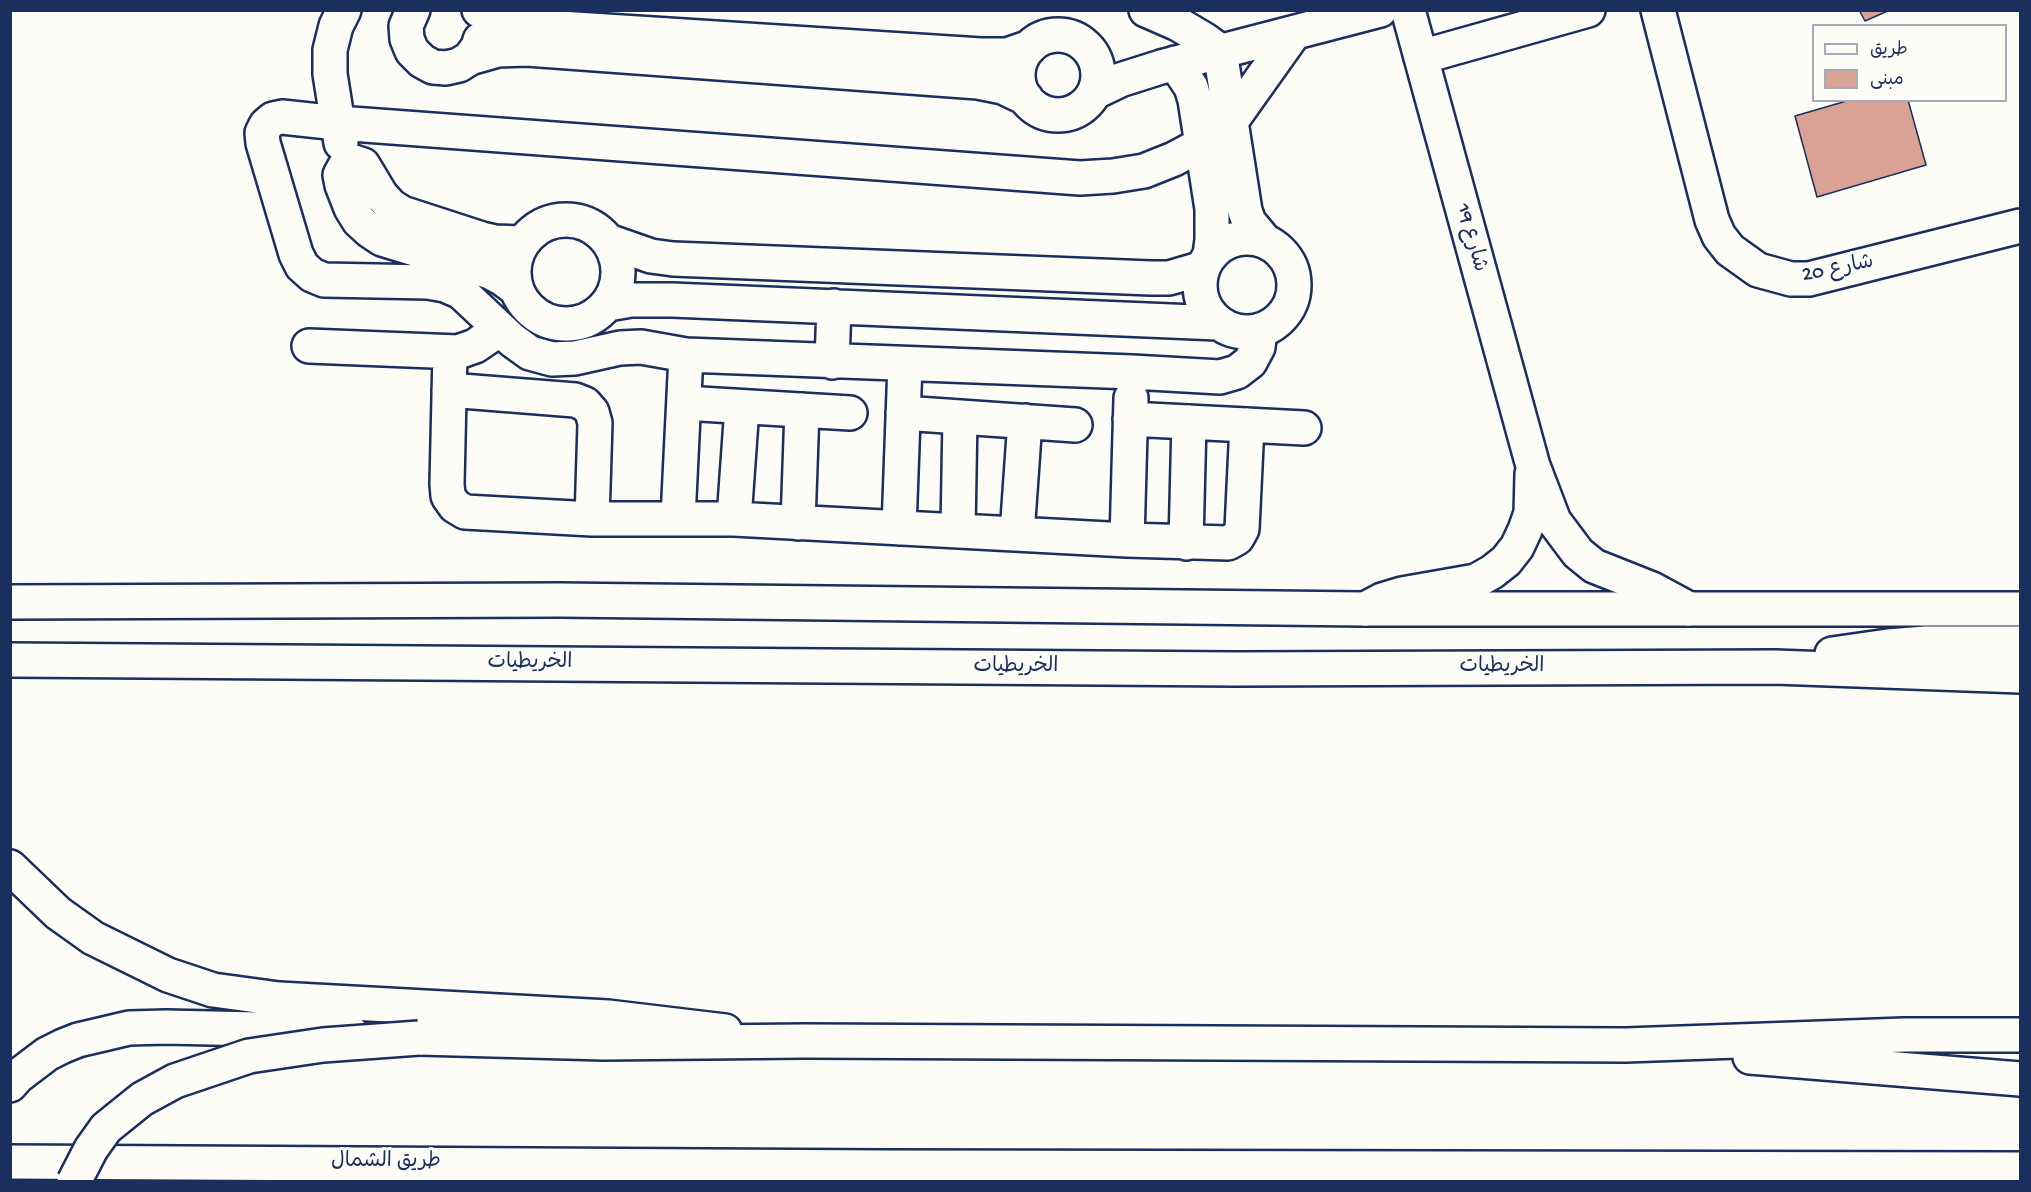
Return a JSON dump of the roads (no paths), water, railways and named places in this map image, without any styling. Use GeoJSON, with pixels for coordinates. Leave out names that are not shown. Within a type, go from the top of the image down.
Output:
{"type":"FeatureCollection","features":[{"type":"Feature","properties":{"kind":"main road"},"geometry":{"type":"LineString","coordinates":[[344,10],[336,27],[330,50],[330,74],[345,166]]}},
{"type":"Feature","properties":{"kind":"main road"},"geometry":{"type":"LineString","coordinates":[[412,10],[406,26],[407,39],[412,51],[422,61],[433,67],[446,68],[459,65],[470,58],[498,50],[527,49],[966,81],[1003,87],[1026,98],[1036,108],[1048,114],[1062,115],[1075,111],[1087,103],[1095,92],[1098,78],[1097,64],[1091,52],[1081,42],[1069,36],[1055,35],[1042,38],[1019,52],[994,56],[569,28],[515,23],[488,16],[478,10]]}},
{"type":"Feature","properties":{"kind":"main road"},"geometry":{"type":"LineString","coordinates":[[470,58],[478,47],[482,34],[478,10]]}},
{"type":"Feature","properties":{"kind":"main road"},"geometry":{"type":"LineString","coordinates":[[569,28],[618,10]]}},
{"type":"Feature","properties":{"kind":"main road"},"geometry":{"type":"LineString","coordinates":[[1146,10],[1178,24],[1220,51],[1245,211],[1249,222],[1264,240]]}},
{"type":"Feature","properties":{"kind":"main road"},"geometry":{"type":"LineString","coordinates":[[1159,10],[1173,10]]}},
{"type":"Feature","properties":{"kind":"main road"},"geometry":{"type":"LineString","coordinates":[[1095,92],[1120,80],[1175,63],[1380,10]]}},
{"type":"Feature","properties":{"kind":"main road","name":"شارع 19"},"geometry":{"type":"LineString","coordinates":[[1408,10],[1533,466],[1554,521],[1578,553],[1594,566],[1652,589],[1689,609]]}},
{"type":"Feature","properties":{"kind":"main road"},"geometry":{"type":"LineString","coordinates":[[1421,57],[1588,10]]}},
{"type":"Feature","properties":{"kind":"main road","name":"شارع 20"},"geometry":{"type":"LineString","coordinates":[[1658,10],[1712,220],[1730,250],[1758,270],[1791,279],[1809,279],[2020,226]]}},
{"type":"Feature","properties":{"kind":"main road"},"geometry":{"type":"LineString","coordinates":[[1260,330],[1258,347],[1250,362],[1237,372],[1220,377],[686,355],[641,347],[620,348],[575,358],[552,359],[530,353],[500,329],[461,292],[445,285],[428,282],[324,280],[312,275],[302,266],[296,254],[266,154],[262,133],[273,119],[282,117],[1080,178],[1113,176],[1144,171],[1174,159],[1202,144],[1230,123],[1294,33]]}},
{"type":"Feature","properties":{"kind":"main road"},"geometry":{"type":"LineString","coordinates":[[1026,98],[1020,85],[1019,72],[1022,58],[1030,46]]}},
{"type":"Feature","properties":{"kind":"main road"},"geometry":{"type":"LineString","coordinates":[[608,241],[651,256],[685,260],[1169,278],[1207,262],[1221,245],[1235,239],[1250,237],[1264,240],[1277,247],[1287,258],[1293,272],[1295,286],[1292,301],[1285,314],[1274,324],[1260,330],[1245,332],[1231,329],[1218,322],[1208,311],[1202,298],[1200,283],[1207,262],[1212,240],[1212,209],[1191,87],[1175,63]]}},
{"type":"Feature","properties":{"kind":"main road"},"geometry":{"type":"LineString","coordinates":[[515,288],[514,265],[522,243],[533,231],[548,223],[565,219],[582,222],[597,229],[608,241],[616,256],[618,272],[615,289],[608,304],[596,315],[582,323],[565,325],[549,322],[534,315],[523,303],[515,288],[490,272],[396,244],[370,231],[351,208],[340,175],[345,166],[354,162],[363,165],[381,195],[391,206],[402,213],[495,242],[522,243]]}},
{"type":"Feature","properties":{"kind":"main road"},"geometry":{"type":"LineString","coordinates":[[608,304],[631,300],[672,300],[1218,322]]}},
{"type":"Feature","properties":{"kind":"main road"},"geometry":{"type":"LineString","coordinates":[[832,362],[834,306]]}},
{"type":"Feature","properties":{"kind":"main road"},"geometry":{"type":"LineString","coordinates":[[309,346],[450,353],[467,350],[500,329]]}},
{"type":"Feature","properties":{"kind":"main road"},"geometry":{"type":"LineString","coordinates":[[450,353],[448,496],[454,506],[465,512],[592,519],[734,519],[1186,543],[1228,543],[1237,538],[1242,529],[1247,424]]}},
{"type":"Feature","properties":{"kind":"main road"},"geometry":{"type":"LineString","coordinates":[[678,518],[686,355]]}},
{"type":"Feature","properties":{"kind":"main road"},"geometry":{"type":"LineString","coordinates":[[899,528],[905,364]]}},
{"type":"Feature","properties":{"kind":"main road"},"geometry":{"type":"LineString","coordinates":[[1127,540],[1132,372]]}},
{"type":"Feature","properties":{"kind":"main road"},"geometry":{"type":"LineString","coordinates":[[449,390],[575,400],[585,404],[592,412],[595,423],[592,519]]}},
{"type":"Feature","properties":{"kind":"main road"},"geometry":{"type":"LineString","coordinates":[[684,404],[850,413]]}},
{"type":"Feature","properties":{"kind":"main road"},"geometry":{"type":"LineString","coordinates":[[734,519],[742,407]]}},
{"type":"Feature","properties":{"kind":"main road"},"geometry":{"type":"LineString","coordinates":[[798,523],[802,411]]}},
{"type":"Feature","properties":{"kind":"main road"},"geometry":{"type":"LineString","coordinates":[[903,413],[1075,425]]}},
{"type":"Feature","properties":{"kind":"main road"},"geometry":{"type":"LineString","coordinates":[[958,531],[960,417]]}},
{"type":"Feature","properties":{"kind":"main road"},"geometry":{"type":"LineString","coordinates":[[1130,419],[1304,428]]}},
{"type":"Feature","properties":{"kind":"main road"},"geometry":{"type":"LineString","coordinates":[[1017,534],[1025,421]]}},
{"type":"Feature","properties":{"kind":"main road"},"geometry":{"type":"LineString","coordinates":[[1186,543],[1189,422]]}},
{"type":"Feature","properties":{"kind":"main road","name":"شارع 19"},"geometry":{"type":"LineString","coordinates":[[1364,609],[1402,594],[1476,581],[1506,561],[1517,547],[1528,522],[1533,466]]}},
{"type":"Feature","properties":{"kind":"main road"},"geometry":{"type":"LineString","coordinates":[[18,596],[1364,609],[2020,609]]}},
{"type":"Feature","properties":{"kind":"main road"},"geometry":{"type":"LineString","coordinates":[[1775,667],[1850,651],[1888,646],[1965,642],[2020,644]]}},
{"type":"Feature","properties":{"kind":"main road","name":"الخريطيات"},"geometry":{"type":"LineString","coordinates":[[10,660],[1224,669],[1775,667],[2020,676]]}},
{"type":"Feature","properties":{"kind":"main road"},"geometry":{"type":"LineString","coordinates":[[10,867],[58,913],[93,939],[168,975],[213,990],[279,999],[606,1030],[806,1041],[1626,1045],[1904,1035],[2020,1035]]}},
{"type":"Feature","properties":{"kind":"main road"},"geometry":{"type":"LineString","coordinates":[[10,1085],[47,1054],[63,1046],[78,1040],[129,1028],[302,1030],[419,1038]]}},
{"type":"Feature","properties":{"kind":"main road"},"geometry":{"type":"LineString","coordinates":[[74,1182],[91,1149],[106,1128],[142,1099],[175,1081],[249,1056],[323,1045],[419,1038],[606,1030]]}},
{"type":"Feature","properties":{"kind":"main road"},"geometry":{"type":"LineString","coordinates":[[1626,1045],[1822,1064],[2020,1079]]}},
{"type":"Feature","properties":{"kind":"main road","name":"طريق الشمال"},"geometry":{"type":"LineString","coordinates":[[10,1162],[884,1167],[2020,1169]]}}]}
